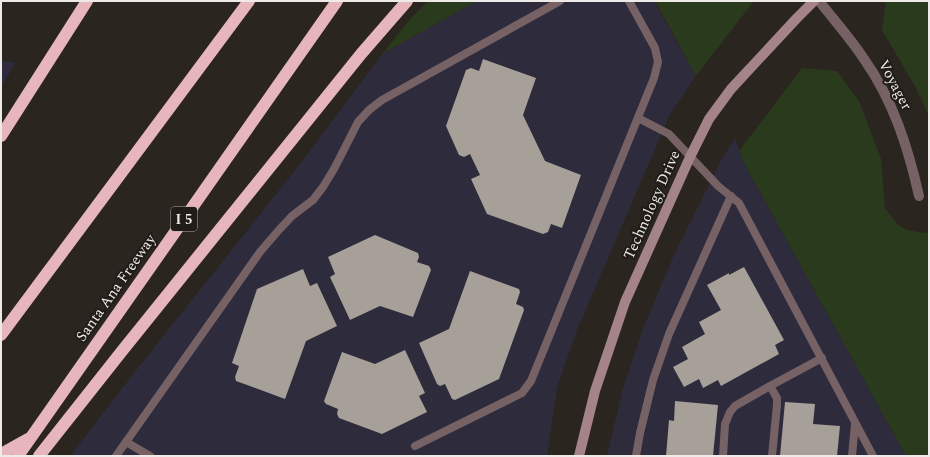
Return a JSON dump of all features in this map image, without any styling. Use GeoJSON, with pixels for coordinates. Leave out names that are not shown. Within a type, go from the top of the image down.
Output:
{"type":"FeatureCollection","features":[{"type":"Feature","properties":{"kind":"highway"},"geometry":{"type":"LineString","coordinates":[[1,136],[87,1]]}},
{"type":"Feature","properties":{"kind":"highway"},"geometry":{"type":"LineString","coordinates":[[1,335],[249,1]]}},
{"type":"Feature","properties":{"kind":"highway","name":"Santa Ana Freeway"},"geometry":{"type":"LineString","coordinates":[[18,456],[337,1]]}},
{"type":"Feature","properties":{"kind":"highway"},"geometry":{"type":"LineString","coordinates":[[39,456],[361,54],[407,1]]}},
{"type":"Feature","properties":{"kind":"highway"},"geometry":{"type":"LineString","coordinates":[[1,454],[32,437]]}},
{"type":"Feature","properties":{"kind":"street","name":"Technology Drive"},"geometry":{"type":"LineString","coordinates":[[579,456],[595,391],[625,302],[690,157],[710,119],[731,89],[814,1]]}},
{"type":"Feature","properties":{"kind":"street","name":"Voyager"},"geometry":{"type":"LineString","coordinates":[[819,1],[864,59],[892,106],[908,150],[919,196]]}},
{"type":"Feature","properties":{"kind":"lane"},"geometry":{"type":"LineString","coordinates":[[116,456],[260,252],[292,216],[313,200],[323,187],[358,122],[369,110],[382,100],[560,1]]}},
{"type":"Feature","properties":{"kind":"lane"},"geometry":{"type":"LineString","coordinates":[[415,446],[522,393],[531,381],[654,78],[658,62],[655,48],[629,1]]}},
{"type":"Feature","properties":{"kind":"lane"},"geometry":{"type":"LineString","coordinates":[[638,118],[669,134],[718,186],[739,202],[873,456]]}},
{"type":"Feature","properties":{"kind":"lane"},"geometry":{"type":"LineString","coordinates":[[636,456],[653,380],[669,334],[731,196]]}},
{"type":"Feature","properties":{"kind":"lane"},"geometry":{"type":"LineString","coordinates":[[723,456],[725,424],[730,412],[735,406],[822,358]]}},
{"type":"Feature","properties":{"kind":"lane"},"geometry":{"type":"LineString","coordinates":[[770,386],[777,398],[772,456]]}},
{"type":"Feature","properties":{"kind":"lane"},"geometry":{"type":"LineString","coordinates":[[852,456],[855,424]]}},
{"type":"Feature","properties":{"kind":"lane"},"geometry":{"type":"LineString","coordinates":[[126,442],[150,456]]}},
{"type":"Feature","properties":{"kind":"shaded area"},"geometry":{"type":"Polygon","coordinates":[[[477,1],[654,1],[696,76],[670,114],[577,330],[557,388],[547,456],[70,456],[307,155],[382,54],[477,1]]]}},
{"type":"Feature","properties":{"kind":"shaded area"},"geometry":{"type":"Polygon","coordinates":[[[1,60],[16,63],[1,86],[1,60]]]}},
{"type":"Feature","properties":{"kind":"shaded area"},"geometry":{"type":"Polygon","coordinates":[[[735,139],[744,163],[906,456],[607,456],[623,388],[644,326],[673,257],[724,155],[735,139]]]}},
{"type":"Feature","properties":{"kind":"green space"},"geometry":{"type":"Polygon","coordinates":[[[428,1],[477,1],[382,54],[412,17],[428,1]]]}},
{"type":"Feature","properties":{"kind":"green space"},"geometry":{"type":"Polygon","coordinates":[[[655,1],[753,1],[753,2],[696,76],[655,1]]]}},
{"type":"Feature","properties":{"kind":"green space"},"geometry":{"type":"Polygon","coordinates":[[[886,1],[929,1],[929,116],[916,88],[882,30],[886,1]]]}},
{"type":"Feature","properties":{"kind":"green space"},"geometry":{"type":"Polygon","coordinates":[[[802,68],[837,71],[859,101],[881,159],[885,208],[897,224],[907,230],[925,233],[929,232],[929,456],[906,456],[744,163],[739,151],[802,68]]]}},
{"type":"Feature","properties":{"kind":"building"},"geometry":{"type":"Polygon","coordinates":[[[483,59],[536,78],[523,115],[545,161],[581,175],[562,228],[551,224],[548,232],[543,234],[487,214],[471,179],[480,175],[470,154],[464,157],[459,155],[446,126],[466,70],[471,68],[479,71],[483,59]]]}},
{"type":"Feature","properties":{"kind":"building"},"geometry":{"type":"Polygon","coordinates":[[[375,235],[418,253],[419,257],[417,262],[429,266],[431,270],[413,317],[380,306],[350,320],[330,277],[335,274],[328,257],[375,235]]]}},
{"type":"Feature","properties":{"kind":"building"},"geometry":{"type":"Polygon","coordinates":[[[744,267],[784,340],[775,345],[779,354],[721,386],[718,380],[703,388],[699,379],[684,387],[673,367],[688,359],[682,347],[705,334],[699,322],[721,310],[707,285],[744,267]]]}},
{"type":"Feature","properties":{"kind":"building"},"geometry":{"type":"Polygon","coordinates":[[[303,269],[310,286],[317,283],[337,326],[306,341],[285,399],[236,381],[235,377],[239,366],[232,363],[257,289],[303,269]]]}},
{"type":"Feature","properties":{"kind":"building"},"geometry":{"type":"Polygon","coordinates":[[[470,271],[519,289],[520,292],[516,304],[523,307],[524,310],[499,379],[455,400],[452,399],[445,384],[440,386],[437,384],[419,343],[449,329],[470,271]]]}},
{"type":"Feature","properties":{"kind":"building"},"geometry":{"type":"Polygon","coordinates":[[[405,350],[425,393],[419,396],[427,412],[382,434],[339,418],[337,414],[338,409],[326,404],[324,401],[342,352],[375,364],[405,350]]]}},
{"type":"Feature","properties":{"kind":"building"},"geometry":{"type":"Polygon","coordinates":[[[675,401],[718,405],[713,456],[666,456],[669,420],[674,421],[675,401]]]}},
{"type":"Feature","properties":{"kind":"building"},"geometry":{"type":"Polygon","coordinates":[[[785,402],[815,404],[813,424],[840,426],[837,456],[780,456],[785,402]]]}}]}
